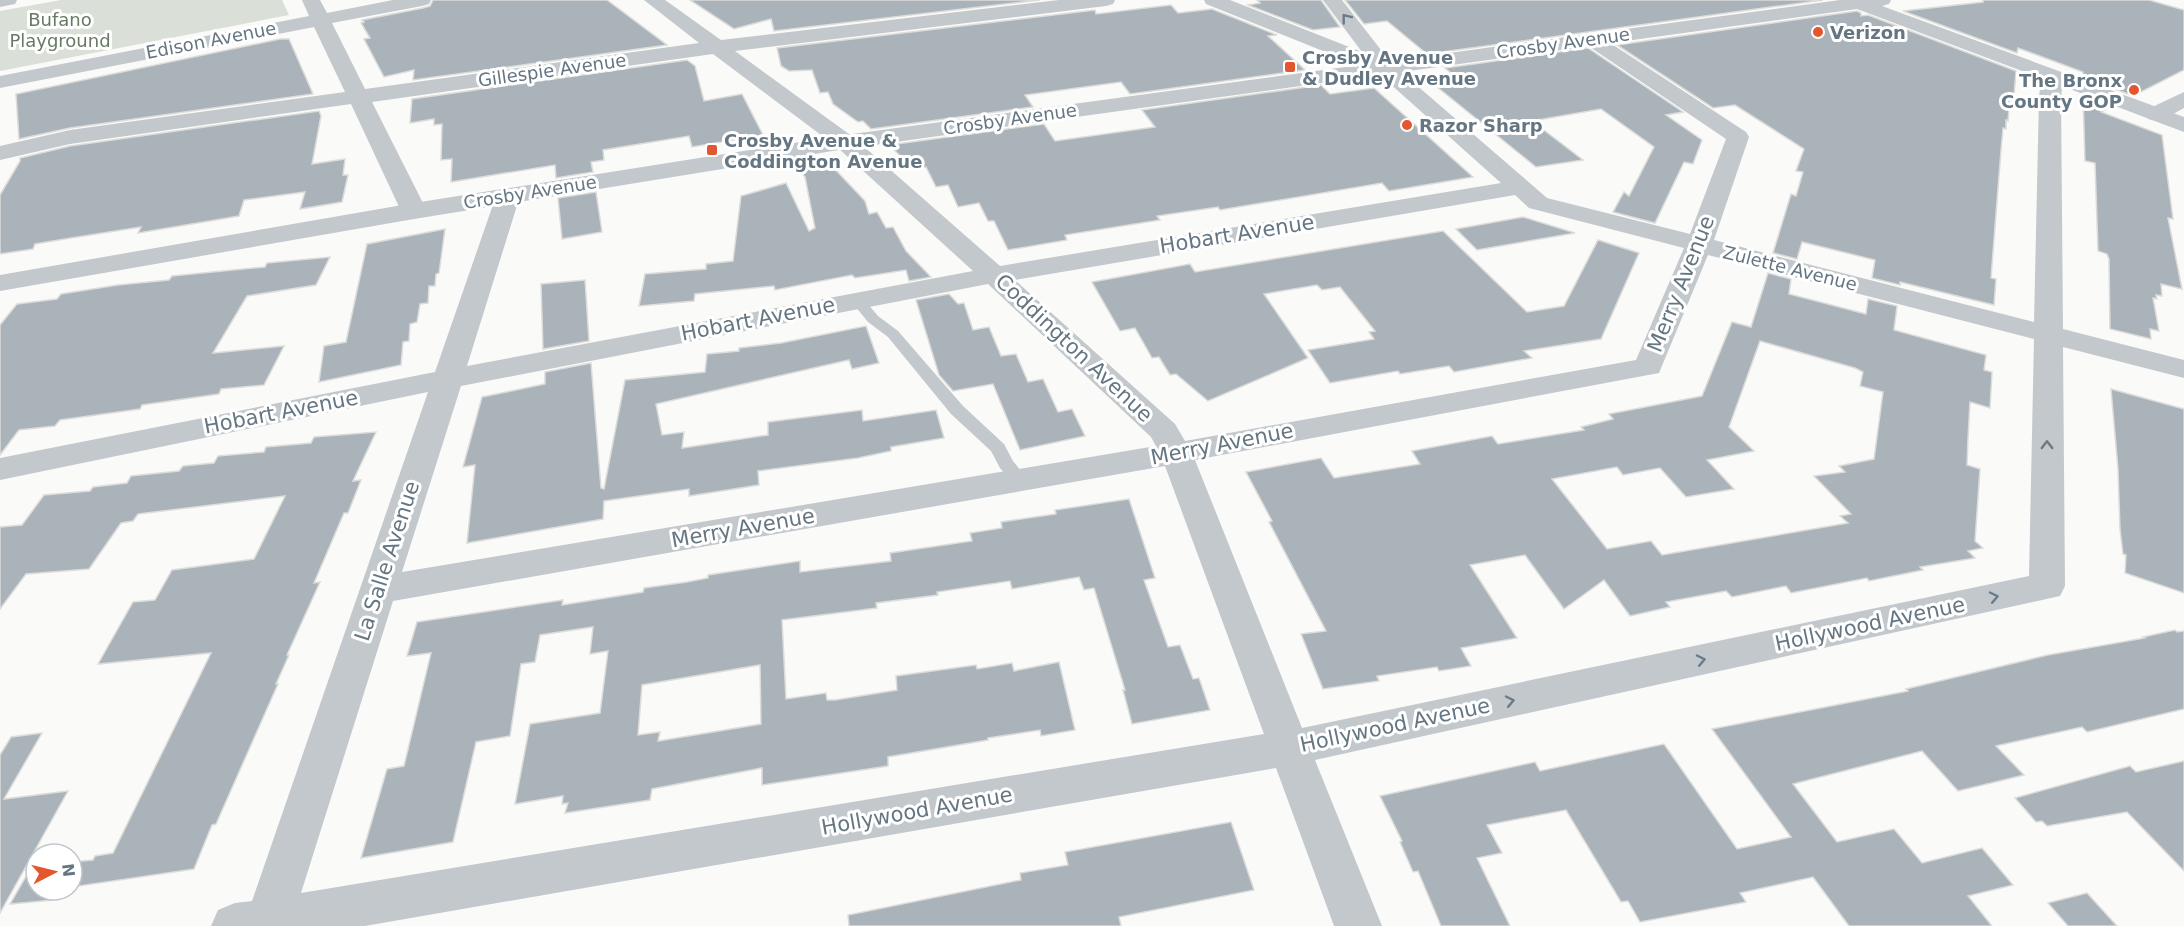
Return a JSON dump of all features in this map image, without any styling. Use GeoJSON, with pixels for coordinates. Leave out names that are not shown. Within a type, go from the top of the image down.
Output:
{"type":"FeatureCollection","features":[{"type":"Feature","properties":{"kind":"street"},"geometry":{"type":"LineString","coordinates":[[0,2],[8,0]]}},
{"type":"Feature","properties":{"kind":"street","name":"Edison Avenue"},"geometry":{"type":"LineString","coordinates":[[0,82],[316,10],[422,0]]}},
{"type":"Feature","properties":{"kind":"street","name":"Coddington Avenue"},"geometry":{"type":"LineString","coordinates":[[653,0],[845,142],[994,274],[1164,431],[1176,453],[1358,926]]}},
{"type":"Feature","properties":{"kind":"street"},"geometry":{"type":"LineString","coordinates":[[945,0],[973,15]]}},
{"type":"Feature","properties":{"kind":"street","name":"Gillespie Avenue"},"geometry":{"type":"LineString","coordinates":[[0,153],[70,137],[717,47],[1106,0]]}},
{"type":"Feature","properties":{"kind":"street"},"geometry":{"type":"LineString","coordinates":[[1213,0],[1385,68]]}},
{"type":"Feature","properties":{"kind":"street","name":"Zulette Avenue"},"geometry":{"type":"LineString","coordinates":[[1332,0],[1385,68],[1538,203],[2184,369]]}},
{"type":"Feature","properties":{"kind":"street","name":"Crosby Avenue"},"geometry":{"type":"LineString","coordinates":[[0,283],[414,211],[845,142],[1882,0]]}},
{"type":"Feature","properties":{"kind":"street"},"geometry":{"type":"LineString","coordinates":[[1855,2],[2184,125]]}},
{"type":"Feature","properties":{"kind":"street"},"geometry":{"type":"LineString","coordinates":[[316,10],[414,211]]}},
{"type":"Feature","properties":{"kind":"street","name":"Merry Avenue"},"geometry":{"type":"LineString","coordinates":[[377,590],[1021,481],[1648,367],[1699,244],[1738,137],[1591,39]]}},
{"type":"Feature","properties":{"kind":"street","name":"Hollywood Avenue"},"geometry":{"type":"LineString","coordinates":[[257,924],[1289,748],[2047,586],[2050,97],[2057,78]]}},
{"type":"Feature","properties":{"kind":"street"},"geometry":{"type":"LineString","coordinates":[[2156,114],[2184,99]]}},
{"type":"Feature","properties":{"kind":"street","name":"Hobart Avenue"},"geometry":{"type":"LineString","coordinates":[[0,469],[447,379],[994,274],[1520,188]]}},
{"type":"Feature","properties":{"kind":"street","name":"La Salle Avenue"},"geometry":{"type":"LineString","coordinates":[[257,924],[377,590],[508,196]]}},
{"type":"Feature","properties":{"kind":"lane"},"geometry":{"type":"LineString","coordinates":[[857,300],[873,319],[893,334],[957,410],[998,448],[1006,464],[1021,481]]}},
{"type":"Feature","properties":{"kind":"green space","name":"Bufano Playground"},"geometry":{"type":"Polygon","coordinates":[[[61,0],[282,0],[289,15],[0,71],[0,11],[61,0]]]}},
{"type":"Feature","properties":{"kind":"building"},"geometry":{"type":"Polygon","coordinates":[[[433,0],[607,0],[667,45],[413,80],[414,70],[384,77],[364,39],[370,38],[361,23],[364,22],[362,20],[423,8],[430,6],[433,0]]]}},
{"type":"Feature","properties":{"kind":"building"},"geometry":{"type":"Polygon","coordinates":[[[690,0],[1040,0],[774,31],[771,19],[734,29],[690,0]]]}},
{"type":"Feature","properties":{"kind":"building"},"geometry":{"type":"Polygon","coordinates":[[[1257,0],[1321,0],[1340,27],[1313,30],[1248,5],[1260,3],[1257,0]]]}},
{"type":"Feature","properties":{"kind":"building"},"geometry":{"type":"Polygon","coordinates":[[[1345,0],[1823,0],[1427,54],[1387,21],[1364,24],[1345,0]]]}},
{"type":"Feature","properties":{"kind":"building"},"geometry":{"type":"Polygon","coordinates":[[[1983,0],[2149,0],[2184,10],[2184,70],[2133,96],[2083,77],[2083,72],[2018,48],[2017,53],[1903,11],[1983,2],[1983,0]]]}},
{"type":"Feature","properties":{"kind":"building"},"geometry":{"type":"Polygon","coordinates":[[[1171,5],[1178,13],[1212,9],[1277,35],[1268,36],[1305,70],[1130,94],[1121,82],[1025,95],[1033,107],[871,129],[863,121],[858,122],[833,104],[828,92],[820,93],[812,70],[789,71],[781,66],[777,48],[1095,10],[1096,14],[1171,5]]]}},
{"type":"Feature","properties":{"kind":"building"},"geometry":{"type":"Polygon","coordinates":[[[1857,11],[1861,13],[1861,16],[1868,15],[2016,71],[2014,96],[2010,95],[2008,121],[2006,120],[2006,129],[2003,128],[1991,278],[1996,279],[1994,305],[1900,282],[1900,285],[1872,278],[1875,260],[1802,242],[1797,259],[1773,253],[1791,194],[1796,196],[1803,172],[1796,171],[1804,149],[1735,105],[1713,108],[1617,45],[1857,11]]]}},
{"type":"Feature","properties":{"kind":"building"},"geometry":{"type":"Polygon","coordinates":[[[289,39],[313,94],[70,128],[19,139],[16,94],[289,39]]]}},
{"type":"Feature","properties":{"kind":"building"},"geometry":{"type":"Polygon","coordinates":[[[1588,48],[1683,112],[1666,115],[1702,140],[1693,164],[1684,162],[1655,223],[1613,212],[1624,192],[1629,196],[1654,147],[1601,109],[1532,121],[1583,160],[1536,167],[1431,82],[1457,78],[1445,68],[1588,48]]]}},
{"type":"Feature","properties":{"kind":"building"},"geometry":{"type":"Polygon","coordinates":[[[687,60],[695,66],[704,101],[742,94],[763,135],[692,147],[689,136],[603,150],[604,160],[591,162],[593,172],[556,178],[555,165],[451,182],[452,159],[441,160],[442,124],[434,125],[434,119],[410,123],[412,99],[687,60]]]}},
{"type":"Feature","properties":{"kind":"building"},"geometry":{"type":"Polygon","coordinates":[[[1321,85],[1330,94],[1374,88],[1473,177],[1389,191],[1382,183],[1220,210],[1218,207],[1157,216],[1160,220],[1065,235],[1067,240],[1008,250],[994,221],[988,221],[979,203],[958,207],[948,185],[936,187],[926,167],[914,169],[889,145],[1044,124],[1055,141],[1155,127],[1142,110],[1321,85]]]}},
{"type":"Feature","properties":{"kind":"building"},"geometry":{"type":"Polygon","coordinates":[[[2083,96],[2111,107],[2101,112],[2162,135],[2173,219],[2168,218],[2182,289],[2161,284],[2162,296],[2156,295],[2157,299],[2153,298],[2159,331],[2150,329],[2151,339],[2110,329],[2109,259],[2107,254],[2098,251],[2095,163],[2085,161],[2083,96]]]}},
{"type":"Feature","properties":{"kind":"building"},"geometry":{"type":"Polygon","coordinates":[[[319,111],[321,116],[312,164],[345,159],[343,175],[348,175],[342,202],[300,209],[305,192],[244,200],[239,216],[138,233],[141,227],[71,238],[35,244],[33,249],[0,254],[0,195],[20,158],[70,146],[319,111]]]}},
{"type":"Feature","properties":{"kind":"building"},"geometry":{"type":"Polygon","coordinates":[[[830,164],[865,201],[869,214],[877,212],[886,228],[893,227],[906,251],[931,277],[909,281],[906,270],[855,278],[852,275],[775,290],[774,286],[695,294],[694,301],[639,306],[645,274],[706,269],[706,264],[733,261],[741,196],[786,183],[809,231],[815,228],[805,177],[799,169],[830,164]]]}},
{"type":"Feature","properties":{"kind":"building"},"geometry":{"type":"Polygon","coordinates":[[[596,192],[602,232],[562,239],[558,198],[596,192]]]}},
{"type":"Feature","properties":{"kind":"building"},"geometry":{"type":"Polygon","coordinates":[[[1523,217],[1575,233],[1477,250],[1456,229],[1523,217]]]}},
{"type":"Feature","properties":{"kind":"building"},"geometry":{"type":"Polygon","coordinates":[[[445,229],[435,286],[429,286],[428,303],[420,304],[417,322],[410,324],[409,341],[403,342],[401,365],[319,382],[324,346],[346,342],[367,244],[445,229]]]}},
{"type":"Feature","properties":{"kind":"building"},"geometry":{"type":"Polygon","coordinates":[[[1443,231],[1527,312],[1564,306],[1598,240],[1639,253],[1601,339],[1524,351],[1532,358],[1454,372],[1449,366],[1400,374],[1398,371],[1330,383],[1308,350],[1374,339],[1369,332],[1375,331],[1340,287],[1322,290],[1317,285],[1264,294],[1308,358],[1208,401],[1176,374],[1170,375],[1159,357],[1152,358],[1135,328],[1120,331],[1092,282],[1190,264],[1195,272],[1443,231]]]}},
{"type":"Feature","properties":{"kind":"building"},"geometry":{"type":"Polygon","coordinates":[[[330,257],[316,285],[247,296],[213,353],[284,346],[264,385],[221,389],[219,394],[142,405],[140,409],[60,420],[55,426],[19,430],[0,455],[0,325],[17,304],[57,299],[61,294],[118,285],[169,280],[172,276],[265,267],[267,263],[330,257]]]}},
{"type":"Feature","properties":{"kind":"building"},"geometry":{"type":"Polygon","coordinates":[[[1768,273],[1791,279],[1789,294],[1866,314],[1868,299],[1897,306],[1894,330],[1986,355],[1984,370],[1992,372],[1990,408],[1970,402],[1968,438],[1967,465],[1980,469],[1975,541],[1983,548],[1968,551],[1975,558],[1920,567],[1923,570],[1869,581],[1867,578],[1791,593],[1786,586],[1732,597],[1726,591],[1666,602],[1670,607],[1630,616],[1604,580],[1564,609],[1525,555],[1470,565],[1517,638],[1461,648],[1471,666],[1439,671],[1437,667],[1377,676],[1379,681],[1323,689],[1301,634],[1326,631],[1269,522],[1272,521],[1246,472],[1321,458],[1334,478],[1420,464],[1412,451],[1492,436],[1498,444],[1584,430],[1581,427],[1613,419],[1609,414],[1702,396],[1732,322],[1751,327],[1768,273]],[[1760,341],[1729,427],[1754,451],[1707,460],[1734,489],[1686,497],[1660,468],[1623,475],[1617,467],[1552,479],[1607,549],[1651,541],[1662,555],[1848,523],[1840,516],[1851,514],[1814,476],[1845,472],[1839,466],[1874,459],[1883,392],[1860,386],[1863,372],[1760,341]]]}},
{"type":"Feature","properties":{"kind":"building"},"geometry":{"type":"Polygon","coordinates":[[[585,280],[589,341],[543,349],[541,284],[585,280]]]}},
{"type":"Feature","properties":{"kind":"building"},"geometry":{"type":"Polygon","coordinates":[[[949,294],[958,304],[964,303],[973,330],[989,327],[1001,356],[1016,354],[1028,382],[1043,379],[1058,412],[1072,409],[1085,436],[1020,450],[993,384],[953,391],[939,375],[916,300],[949,294]]]}},
{"type":"Feature","properties":{"kind":"building"},"geometry":{"type":"Polygon","coordinates":[[[866,326],[879,363],[852,369],[849,360],[656,404],[662,435],[684,432],[682,448],[768,435],[768,422],[862,410],[863,421],[936,410],[944,438],[891,447],[891,451],[858,458],[758,471],[759,485],[689,496],[689,489],[604,501],[603,519],[467,543],[475,465],[463,467],[482,397],[545,384],[545,372],[591,363],[601,488],[604,489],[625,380],[705,372],[707,354],[739,351],[739,348],[781,343],[866,326]]]}},
{"type":"Feature","properties":{"kind":"building"},"geometry":{"type":"Polygon","coordinates":[[[2111,389],[2184,409],[2184,593],[2125,573],[2126,555],[2123,554],[2120,529],[2118,469],[2111,389]]]}},
{"type":"Feature","properties":{"kind":"building"},"geometry":{"type":"Polygon","coordinates":[[[376,432],[353,481],[361,480],[348,513],[344,513],[314,583],[320,582],[287,655],[289,655],[276,684],[278,684],[216,824],[212,825],[194,869],[84,885],[84,861],[93,860],[95,856],[113,853],[211,653],[98,664],[133,602],[155,600],[172,570],[254,559],[285,496],[138,514],[133,521],[121,523],[89,569],[26,574],[0,609],[0,527],[22,525],[44,495],[90,491],[93,487],[127,483],[131,476],[179,471],[183,466],[214,463],[218,456],[264,452],[266,447],[311,443],[314,437],[376,432]]]}},
{"type":"Feature","properties":{"kind":"building"},"geometry":{"type":"Polygon","coordinates":[[[1129,499],[1155,578],[1144,580],[1168,647],[1180,645],[1193,679],[1199,678],[1210,710],[1132,724],[1123,690],[1125,690],[1094,588],[1084,590],[1079,577],[1012,589],[1010,581],[937,592],[938,595],[876,603],[877,608],[782,620],[786,699],[826,693],[827,700],[835,700],[897,690],[896,676],[976,665],[977,669],[1012,663],[1014,671],[1059,662],[1075,730],[1041,736],[1040,730],[988,738],[988,740],[888,757],[888,766],[762,785],[762,768],[652,789],[650,800],[565,813],[568,803],[562,804],[563,796],[515,804],[530,724],[600,713],[608,651],[590,654],[593,627],[540,635],[535,662],[521,664],[510,736],[476,742],[453,842],[361,858],[387,769],[404,766],[431,653],[407,656],[417,622],[563,600],[562,605],[643,592],[644,588],[708,578],[708,575],[800,561],[800,572],[891,561],[890,553],[972,541],[970,533],[1002,528],[1001,522],[1056,514],[1055,510],[1129,499]],[[760,665],[642,685],[638,735],[660,732],[658,741],[761,724],[760,665]]]}},
{"type":"Feature","properties":{"kind":"building"},"geometry":{"type":"Polygon","coordinates":[[[2175,630],[2184,631],[2184,709],[2087,732],[2082,727],[1996,746],[2024,775],[1958,791],[1922,751],[1793,784],[1837,842],[1894,829],[1922,863],[1982,848],[2013,885],[1968,896],[1992,926],[1849,926],[1813,877],[1740,893],[1746,902],[1640,922],[1628,901],[1621,902],[1566,810],[1487,825],[1502,853],[1477,858],[1510,926],[1441,926],[1418,871],[1413,872],[1400,842],[1402,841],[1380,796],[1535,762],[1540,771],[1664,744],[1737,849],[1791,837],[1712,729],[1908,691],[1906,689],[2048,655],[2145,638],[2143,637],[2175,630]]]}},
{"type":"Feature","properties":{"kind":"building"},"geometry":{"type":"Polygon","coordinates":[[[42,733],[4,799],[68,791],[40,842],[24,842],[24,870],[0,913],[0,755],[11,737],[42,733]]]}},
{"type":"Feature","properties":{"kind":"building"},"geometry":{"type":"Polygon","coordinates":[[[2184,761],[2184,871],[2127,812],[2047,826],[2042,821],[2036,822],[2015,798],[2130,766],[2136,772],[2184,761]]]}},
{"type":"Feature","properties":{"kind":"building"},"geometry":{"type":"Polygon","coordinates":[[[1231,822],[1254,890],[1119,917],[1121,926],[849,926],[848,915],[1021,880],[1020,873],[1068,865],[1065,852],[1231,822]]]}},
{"type":"Feature","properties":{"kind":"building"},"geometry":{"type":"Polygon","coordinates":[[[24,880],[24,902],[32,902],[10,904],[24,880]]]}},
{"type":"Feature","properties":{"kind":"building"},"geometry":{"type":"Polygon","coordinates":[[[2087,893],[2117,926],[2068,926],[2048,903],[2087,893]]]}},
{"type":"Feature","properties":{"kind":"place","name":"Verizon"},"geometry":{"type":"Point","coordinates":[1818,32]}},
{"type":"Feature","properties":{"kind":"place","name":"Crosby Avenue & Dudley Avenue"},"geometry":{"type":"Point","coordinates":[1290,67]}},
{"type":"Feature","properties":{"kind":"place","name":"The Bronx County GOP"},"geometry":{"type":"Point","coordinates":[2134,90]}},
{"type":"Feature","properties":{"kind":"place","name":"Razor Sharp"},"geometry":{"type":"Point","coordinates":[1407,125]}},
{"type":"Feature","properties":{"kind":"place","name":"Crosby Avenue & Coddington Avenue"},"geometry":{"type":"Point","coordinates":[712,150]}}]}
